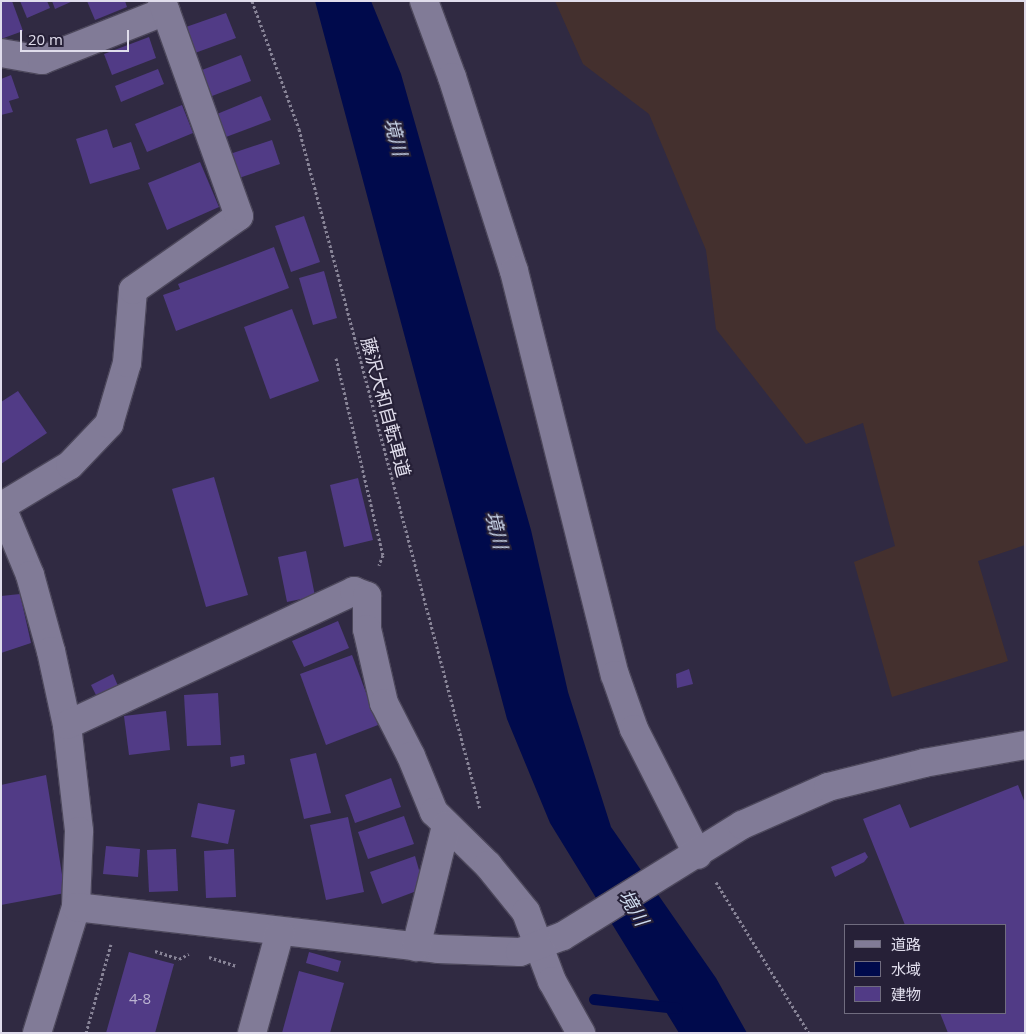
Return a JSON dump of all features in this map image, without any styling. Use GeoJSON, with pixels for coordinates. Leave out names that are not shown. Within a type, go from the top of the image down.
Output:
{"type":"FeatureCollection","features":[{"type":"Feature","properties":{"kind":"street"},"geometry":{"type":"LineString","coordinates":[[424,1],[452,77],[514,271],[615,674],[634,729],[695,855]]}},
{"type":"Feature","properties":{"kind":"street"},"geometry":{"type":"LineString","coordinates":[[1,53],[42,60],[164,6],[239,216],[133,290],[128,363],[109,424],[70,465],[2,505],[30,575],[51,651],[67,725],[79,832],[76,907],[37,1033]]}},
{"type":"Feature","properties":{"kind":"street"},"geometry":{"type":"LineString","coordinates":[[67,725],[354,591],[367,596],[367,629],[384,703],[411,756],[434,812],[446,826],[488,865],[551,942],[552,980],[581,1033]]}},
{"type":"Feature","properties":{"kind":"street"},"geometry":{"type":"LineString","coordinates":[[76,907],[416,947],[520,952],[551,942],[695,855],[742,824],[828,787],[924,763],[1025,745]]}},
{"type":"Feature","properties":{"kind":"street"},"geometry":{"type":"LineString","coordinates":[[416,947],[446,826]]}},
{"type":"Feature","properties":{"kind":"street"},"geometry":{"type":"LineString","coordinates":[[252,1033],[280,932]]}},
{"type":"Feature","properties":{"kind":"path","name":"藤沢大和自転車道"},"geometry":{"type":"LineString","coordinates":[[252,1],[299,129],[481,813]]}},
{"type":"Feature","properties":{"kind":"path"},"geometry":{"type":"LineString","coordinates":[[336,358],[383,555],[367,596]]}},
{"type":"Feature","properties":{"kind":"path"},"geometry":{"type":"LineString","coordinates":[[695,855],[809,1033]]}},
{"type":"Feature","properties":{"kind":"path"},"geometry":{"type":"LineString","coordinates":[[86,1033],[112,938]]}},
{"type":"Feature","properties":{"kind":"path"},"geometry":{"type":"LineString","coordinates":[[150,950],[179,959],[193,952]]}},
{"type":"Feature","properties":{"kind":"path"},"geometry":{"type":"LineString","coordinates":[[202,955],[267,976]]}},
{"type":"Feature","properties":{"kind":"shaded area"},"geometry":{"type":"Polygon","coordinates":[[[555,1],[1025,1],[1025,545],[978,561],[1008,661],[892,697],[854,562],[895,546],[863,423],[806,444],[716,329],[706,250],[649,114],[583,64],[555,1]]]}},
{"type":"Feature","properties":{"kind":"water","name":"境川"},"geometry":{"type":"Polygon","coordinates":[[[315,1],[371,1],[401,74],[531,530],[568,692],[611,827],[716,978],[747,1033],[679,1033],[550,823],[507,719],[315,1]]]}},
{"type":"Feature","properties":{"kind":"building"},"geometry":{"type":"Polygon","coordinates":[[[1,1],[12,1],[23,31],[1,39],[1,1]]]}},
{"type":"Feature","properties":{"kind":"building"},"geometry":{"type":"Polygon","coordinates":[[[20,1],[47,1],[50,8],[27,18],[20,1]]]}},
{"type":"Feature","properties":{"kind":"building"},"geometry":{"type":"Polygon","coordinates":[[[52,1],[73,1],[55,9],[52,1]]]}},
{"type":"Feature","properties":{"kind":"building"},"geometry":{"type":"Polygon","coordinates":[[[87,1],[125,1],[127,7],[95,20],[87,1]]]}},
{"type":"Feature","properties":{"kind":"building"},"geometry":{"type":"Polygon","coordinates":[[[226,13],[236,38],[195,53],[186,27],[226,13]]]}},
{"type":"Feature","properties":{"kind":"building"},"geometry":{"type":"Polygon","coordinates":[[[149,37],[156,58],[112,75],[104,54],[149,37]]]}},
{"type":"Feature","properties":{"kind":"building"},"geometry":{"type":"Polygon","coordinates":[[[241,55],[251,81],[212,96],[202,70],[241,55]]]}},
{"type":"Feature","properties":{"kind":"building"},"geometry":{"type":"Polygon","coordinates":[[[158,69],[164,84],[121,102],[115,86],[158,69]]]}},
{"type":"Feature","properties":{"kind":"building"},"geometry":{"type":"Polygon","coordinates":[[[11,75],[19,98],[9,101],[13,112],[1,115],[1,79],[11,75]]]}},
{"type":"Feature","properties":{"kind":"building"},"geometry":{"type":"Polygon","coordinates":[[[261,96],[271,120],[226,137],[217,114],[261,96]]]}},
{"type":"Feature","properties":{"kind":"building"},"geometry":{"type":"Polygon","coordinates":[[[182,105],[193,133],[147,152],[135,124],[182,105]]]}},
{"type":"Feature","properties":{"kind":"building"},"geometry":{"type":"Polygon","coordinates":[[[107,129],[113,148],[131,142],[140,169],[90,184],[76,139],[107,129]]]}},
{"type":"Feature","properties":{"kind":"building"},"geometry":{"type":"Polygon","coordinates":[[[272,140],[280,164],[236,179],[227,155],[272,140]]]}},
{"type":"Feature","properties":{"kind":"building"},"geometry":{"type":"Polygon","coordinates":[[[200,162],[219,207],[167,230],[148,183],[200,162]]]}},
{"type":"Feature","properties":{"kind":"building"},"geometry":{"type":"Polygon","coordinates":[[[304,216],[320,262],[291,272],[275,226],[304,216]]]}},
{"type":"Feature","properties":{"kind":"building"},"geometry":{"type":"Polygon","coordinates":[[[274,247],[289,288],[176,331],[163,295],[180,289],[178,284],[274,247]]]}},
{"type":"Feature","properties":{"kind":"building"},"geometry":{"type":"Polygon","coordinates":[[[324,271],[337,318],[313,325],[299,278],[324,271]]]}},
{"type":"Feature","properties":{"kind":"building"},"geometry":{"type":"Polygon","coordinates":[[[292,309],[319,381],[270,399],[244,327],[292,309]]]}},
{"type":"Feature","properties":{"kind":"building"},"geometry":{"type":"Polygon","coordinates":[[[18,391],[47,433],[1,464],[1,402],[18,391]]]}},
{"type":"Feature","properties":{"kind":"building"},"geometry":{"type":"Polygon","coordinates":[[[214,477],[248,595],[206,607],[172,489],[214,477]]]}},
{"type":"Feature","properties":{"kind":"building"},"geometry":{"type":"Polygon","coordinates":[[[358,478],[373,540],[344,547],[330,485],[358,478]]]}},
{"type":"Feature","properties":{"kind":"building"},"geometry":{"type":"Polygon","coordinates":[[[306,551],[315,596],[287,602],[278,557],[306,551]]]}},
{"type":"Feature","properties":{"kind":"building"},"geometry":{"type":"Polygon","coordinates":[[[20,594],[31,643],[1,653],[1,596],[20,594]]]}},
{"type":"Feature","properties":{"kind":"building"},"geometry":{"type":"Polygon","coordinates":[[[338,621],[349,648],[304,667],[292,641],[338,621]]]}},
{"type":"Feature","properties":{"kind":"building"},"geometry":{"type":"Polygon","coordinates":[[[352,655],[378,725],[326,745],[300,674],[352,655]]]}},
{"type":"Feature","properties":{"kind":"building"},"geometry":{"type":"Polygon","coordinates":[[[689,669],[693,684],[677,688],[676,674],[689,669]]]}},
{"type":"Feature","properties":{"kind":"building"},"geometry":{"type":"Polygon","coordinates":[[[113,674],[118,686],[97,697],[91,685],[113,674]]]}},
{"type":"Feature","properties":{"kind":"building"},"geometry":{"type":"Polygon","coordinates":[[[218,693],[221,745],[187,746],[184,695],[218,693]]]}},
{"type":"Feature","properties":{"kind":"building"},"geometry":{"type":"Polygon","coordinates":[[[166,711],[170,750],[129,755],[124,716],[166,711]]]}},
{"type":"Feature","properties":{"kind":"building"},"geometry":{"type":"Polygon","coordinates":[[[316,753],[331,813],[304,819],[290,759],[316,753]]]}},
{"type":"Feature","properties":{"kind":"building"},"geometry":{"type":"Polygon","coordinates":[[[244,755],[245,764],[231,767],[230,757],[244,755]]]}},
{"type":"Feature","properties":{"kind":"building"},"geometry":{"type":"Polygon","coordinates":[[[46,775],[65,893],[1,905],[1,785],[46,775]]]}},
{"type":"Feature","properties":{"kind":"building"},"geometry":{"type":"Polygon","coordinates":[[[391,778],[401,807],[355,823],[345,795],[391,778]]]}},
{"type":"Feature","properties":{"kind":"building"},"geometry":{"type":"Polygon","coordinates":[[[1018,785],[1025,803],[1025,1033],[948,1033],[940,1014],[1006,1014],[1006,924],[905,924],[863,819],[900,804],[910,828],[1018,785]]]}},
{"type":"Feature","properties":{"kind":"building"},"geometry":{"type":"Polygon","coordinates":[[[198,803],[235,810],[228,844],[191,837],[198,803]]]}},
{"type":"Feature","properties":{"kind":"building"},"geometry":{"type":"Polygon","coordinates":[[[404,816],[414,844],[368,859],[358,832],[404,816]]]}},
{"type":"Feature","properties":{"kind":"building"},"geometry":{"type":"Polygon","coordinates":[[[348,817],[364,892],[326,900],[310,825],[348,817]]]}},
{"type":"Feature","properties":{"kind":"building"},"geometry":{"type":"Polygon","coordinates":[[[106,846],[140,849],[138,877],[103,874],[106,846]]]}},
{"type":"Feature","properties":{"kind":"building"},"geometry":{"type":"Polygon","coordinates":[[[176,849],[178,891],[149,892],[147,850],[176,849]]]}},
{"type":"Feature","properties":{"kind":"building"},"geometry":{"type":"Polygon","coordinates":[[[234,849],[236,897],[206,898],[204,851],[234,849]]]}},
{"type":"Feature","properties":{"kind":"building"},"geometry":{"type":"Polygon","coordinates":[[[865,852],[868,857],[864,862],[835,877],[831,867],[865,852]]]}},
{"type":"Feature","properties":{"kind":"building"},"geometry":{"type":"Polygon","coordinates":[[[415,856],[421,877],[414,892],[382,904],[370,872],[415,856]]]}},
{"type":"Feature","properties":{"kind":"building"},"geometry":{"type":"Polygon","coordinates":[[[129,952],[174,964],[155,1033],[106,1033],[129,952]]]}},
{"type":"Feature","properties":{"kind":"building"},"geometry":{"type":"Polygon","coordinates":[[[309,952],[341,961],[338,972],[306,963],[309,952]]]}},
{"type":"Feature","properties":{"kind":"building"},"geometry":{"type":"Polygon","coordinates":[[[299,971],[344,983],[330,1033],[282,1033],[299,971]]]}},
{"type":"Feature","properties":{"kind":"waterway"},"geometry":{"type":"LineString","coordinates":[[594,999],[677,1008]]}}]}
